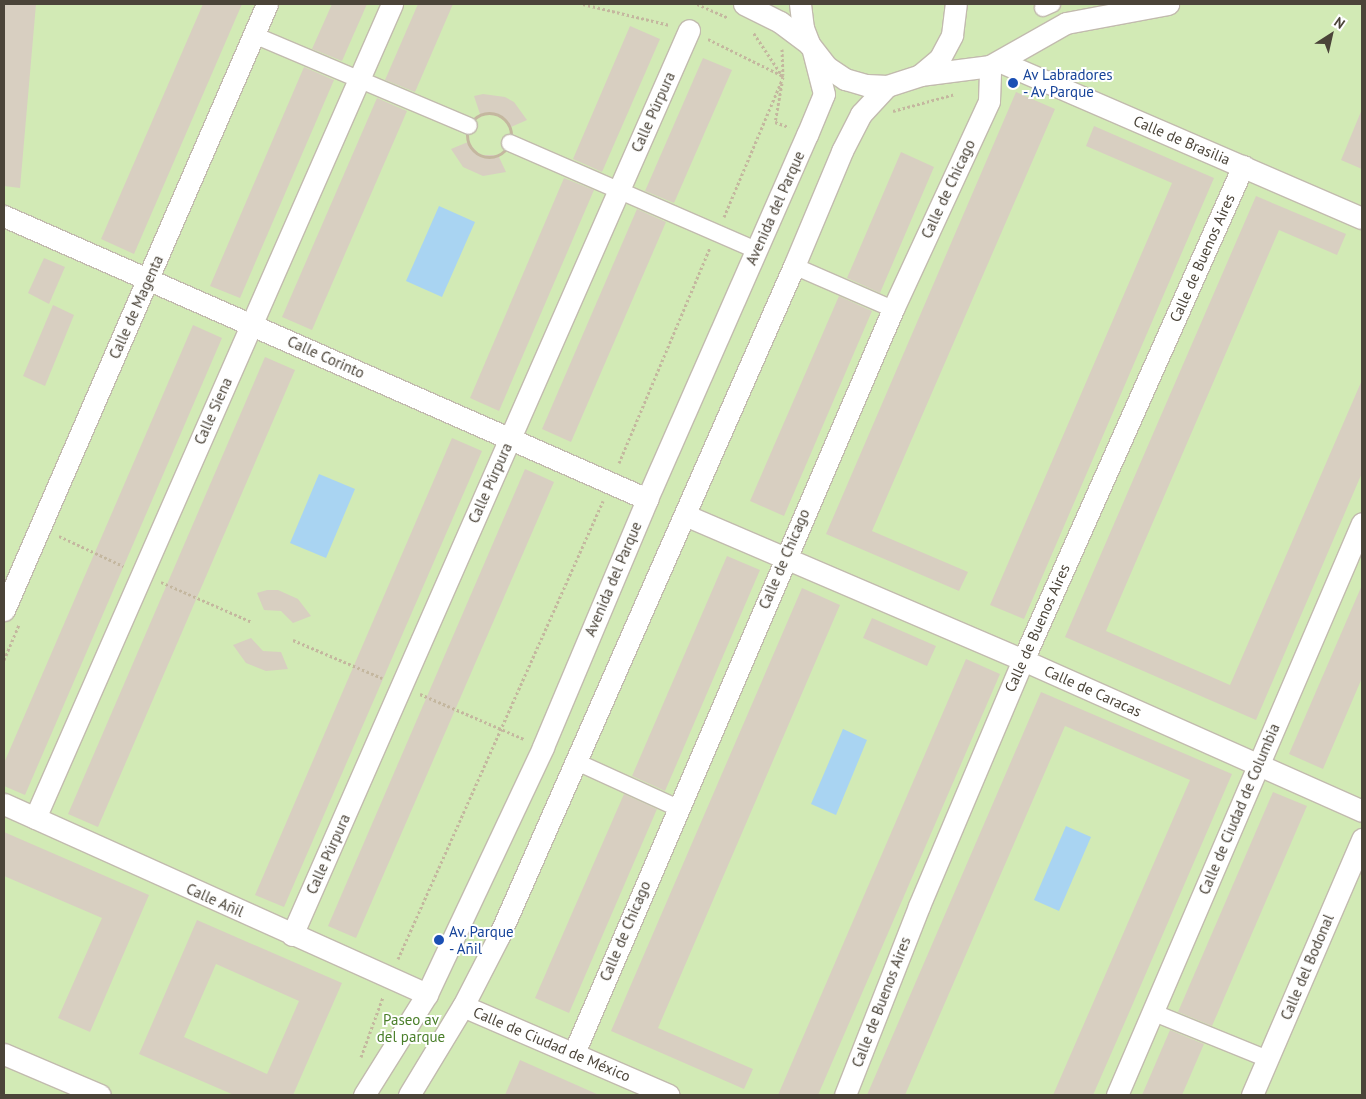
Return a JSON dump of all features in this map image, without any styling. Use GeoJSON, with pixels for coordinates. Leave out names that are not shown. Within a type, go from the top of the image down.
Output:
{"type":"FeatureCollection","features":[{"type":"Feature","properties":{"kind":"street","name":"Calle de Magenta"},"geometry":{"type":"LineString","coordinates":[[4,610],[268,4]]}},
{"type":"Feature","properties":{"kind":"street","name":"Calle Siena"},"geometry":{"type":"LineString","coordinates":[[35,818],[392,4]]}},
{"type":"Feature","properties":{"kind":"street","name":"Avenida del Parque"},"geometry":{"type":"LineString","coordinates":[[364,1095],[377,1077],[427,994],[543,747],[647,499],[824,94],[811,48],[803,28],[800,4]]}},
{"type":"Feature","properties":{"kind":"street"},"geometry":{"type":"LineString","coordinates":[[920,75],[940,58],[952,36],[956,4]]}},
{"type":"Feature","properties":{"kind":"street"},"geometry":{"type":"LineString","coordinates":[[738,12],[780,22],[811,48],[827,67],[845,79],[866,85],[887,86],[920,75],[995,64],[1066,23],[1168,4]]}},
{"type":"Feature","properties":{"kind":"street","name":"Calle Púrpura"},"geometry":{"type":"LineString","coordinates":[[292,936],[689,30]]}},
{"type":"Feature","properties":{"kind":"street"},"geometry":{"type":"LineString","coordinates":[[254,35],[469,126]]}},
{"type":"Feature","properties":{"kind":"street","name":"Calle de Brasilia"},"geometry":{"type":"LineString","coordinates":[[995,64],[1243,166],[1362,218]]}},
{"type":"Feature","properties":{"kind":"street","name":"Calle de Chicago"},"geometry":{"type":"LineString","coordinates":[[574,1053],[785,557],[893,309],[989,101],[995,64]]}},
{"type":"Feature","properties":{"kind":"street"},"geometry":{"type":"LineString","coordinates":[[409,1095],[463,1006],[499,936],[861,114],[887,86]]}},
{"type":"Feature","properties":{"kind":"street"},"geometry":{"type":"LineString","coordinates":[[510,143],[756,250]]}},
{"type":"Feature","properties":{"kind":"street","name":"Calle de Buenos Aires"},"geometry":{"type":"LineString","coordinates":[[845,1095],[919,906],[1023,660],[1243,166]]}},
{"type":"Feature","properties":{"kind":"street","name":"Calle Corinto"},"geometry":{"type":"LineString","coordinates":[[4,216],[647,499]]}},
{"type":"Feature","properties":{"kind":"street"},"geometry":{"type":"LineString","coordinates":[[794,266],[893,309]]}},
{"type":"Feature","properties":{"kind":"street","name":"Calle de Caracas"},"geometry":{"type":"LineString","coordinates":[[685,515],[1023,660],[1362,811]]}},
{"type":"Feature","properties":{"kind":"street","name":"Calle de Ciudad de Columbia"},"geometry":{"type":"LineString","coordinates":[[1117,1095],[1362,523]]}},
{"type":"Feature","properties":{"kind":"street"},"geometry":{"type":"LineString","coordinates":[[577,762],[678,808]]}},
{"type":"Feature","properties":{"kind":"street","name":"Calle Añil"},"geometry":{"type":"LineString","coordinates":[[4,804],[292,936],[427,994]]}},
{"type":"Feature","properties":{"kind":"street","name":"Calle del Bodonal"},"geometry":{"type":"LineString","coordinates":[[1252,1095],[1362,839]]}},
{"type":"Feature","properties":{"kind":"street","name":"Calle de Ciudad de México"},"geometry":{"type":"LineString","coordinates":[[463,1006],[669,1095]]}},
{"type":"Feature","properties":{"kind":"street"},"geometry":{"type":"LineString","coordinates":[[1152,1012],[1268,1058]]}},
{"type":"Feature","properties":{"kind":"street"},"geometry":{"type":"LineString","coordinates":[[4,1054],[100,1095]]}},
{"type":"Feature","properties":{"kind":"path"},"geometry":{"type":"LineString","coordinates":[[697,4],[738,12]]}},
{"type":"Feature","properties":{"kind":"path"},"geometry":{"type":"LineString","coordinates":[[377,1077],[361,1056],[390,977],[611,483],[783,77],[751,29]]}},
{"type":"Feature","properties":{"kind":"path"},"geometry":{"type":"LineString","coordinates":[[480,114],[499,114],[511,127],[510,143],[498,155],[480,155],[468,142],[469,126],[480,114]]}},
{"type":"Feature","properties":{"kind":"path"},"geometry":{"type":"LineString","coordinates":[[293,640],[543,747]]}},
{"type":"Feature","properties":{"kind":"green space","name":"Paseo av del parque"},"geometry":{"type":"Polygon","coordinates":[[[4,4],[1362,4],[1362,1095],[4,1095],[4,4]]]}},
{"type":"Feature","properties":{"kind":"water"},"geometry":{"type":"Polygon","coordinates":[[[439,206],[475,222],[442,297],[406,281],[439,206]]]}},
{"type":"Feature","properties":{"kind":"water"},"geometry":{"type":"Polygon","coordinates":[[[319,474],[355,489],[326,558],[290,543],[319,474]]]}},
{"type":"Feature","properties":{"kind":"water"},"geometry":{"type":"Polygon","coordinates":[[[843,729],[867,740],[836,815],[811,804],[843,729]]]}},
{"type":"Feature","properties":{"kind":"water"},"geometry":{"type":"Polygon","coordinates":[[[1066,826],[1091,837],[1059,911],[1034,900],[1066,826]]]}},
{"type":"Feature","properties":{"kind":"building"},"geometry":{"type":"Polygon","coordinates":[[[4,4],[36,4],[20,188],[4,186],[4,4]]]}},
{"type":"Feature","properties":{"kind":"building"},"geometry":{"type":"Polygon","coordinates":[[[203,4],[242,4],[134,254],[101,239],[203,4]]]}},
{"type":"Feature","properties":{"kind":"building"},"geometry":{"type":"Polygon","coordinates":[[[332,4],[367,4],[342,61],[312,49],[332,4]]]}},
{"type":"Feature","properties":{"kind":"building"},"geometry":{"type":"Polygon","coordinates":[[[418,4],[453,4],[415,92],[385,80],[418,4]]]}},
{"type":"Feature","properties":{"kind":"building"},"geometry":{"type":"Polygon","coordinates":[[[630,26],[660,39],[602,172],[573,159],[630,26]]]}},
{"type":"Feature","properties":{"kind":"building"},"geometry":{"type":"Polygon","coordinates":[[[703,58],[732,70],[674,203],[645,191],[703,58]]]}},
{"type":"Feature","properties":{"kind":"building"},"geometry":{"type":"Polygon","coordinates":[[[304,67],[334,80],[240,298],[210,286],[304,67]]]}},
{"type":"Feature","properties":{"kind":"building"},"geometry":{"type":"Polygon","coordinates":[[[1016,92],[1055,109],[872,531],[968,572],[959,591],[826,534],[1016,92]]]}},
{"type":"Feature","properties":{"kind":"building"},"geometry":{"type":"Polygon","coordinates":[[[483,94],[505,97],[514,102],[527,120],[511,127],[499,114],[480,114],[474,96],[483,94]]]}},
{"type":"Feature","properties":{"kind":"building"},"geometry":{"type":"Polygon","coordinates":[[[377,98],[407,111],[312,330],[282,317],[377,98]]]}},
{"type":"Feature","properties":{"kind":"building"},"geometry":{"type":"Polygon","coordinates":[[[1362,109],[1362,169],[1341,160],[1362,109]]]}},
{"type":"Feature","properties":{"kind":"building"},"geometry":{"type":"Polygon","coordinates":[[[1094,126],[1214,178],[1024,619],[990,605],[1172,183],[1086,146],[1094,126]]]}},
{"type":"Feature","properties":{"kind":"building"},"geometry":{"type":"Polygon","coordinates":[[[468,142],[480,155],[498,155],[506,172],[483,176],[463,167],[451,149],[468,142]]]}},
{"type":"Feature","properties":{"kind":"building"},"geometry":{"type":"Polygon","coordinates":[[[901,152],[934,167],[880,293],[847,278],[901,152]]]}},
{"type":"Feature","properties":{"kind":"building"},"geometry":{"type":"Polygon","coordinates":[[[564,178],[594,190],[499,411],[470,398],[564,178]]]}},
{"type":"Feature","properties":{"kind":"building"},"geometry":{"type":"Polygon","coordinates":[[[1256,196],[1346,234],[1337,255],[1279,230],[1106,631],[1230,685],[1362,380],[1362,473],[1256,720],[1065,637],[1256,196]]]}},
{"type":"Feature","properties":{"kind":"building"},"geometry":{"type":"Polygon","coordinates":[[[637,209],[666,222],[571,442],[542,429],[637,209]]]}},
{"type":"Feature","properties":{"kind":"building"},"geometry":{"type":"Polygon","coordinates":[[[44,258],[65,267],[49,304],[28,293],[44,258]]]}},
{"type":"Feature","properties":{"kind":"building"},"geometry":{"type":"Polygon","coordinates":[[[839,296],[872,311],[784,516],[750,501],[839,296]]]}},
{"type":"Feature","properties":{"kind":"building"},"geometry":{"type":"Polygon","coordinates":[[[53,305],[74,315],[45,386],[23,376],[53,305]]]}},
{"type":"Feature","properties":{"kind":"building"},"geometry":{"type":"Polygon","coordinates":[[[193,325],[222,338],[25,795],[4,786],[4,763],[193,325]]]}},
{"type":"Feature","properties":{"kind":"building"},"geometry":{"type":"Polygon","coordinates":[[[265,357],[295,370],[98,827],[68,814],[265,357]]]}},
{"type":"Feature","properties":{"kind":"building"},"geometry":{"type":"Polygon","coordinates":[[[452,438],[482,451],[284,907],[255,895],[452,438]]]}},
{"type":"Feature","properties":{"kind":"building"},"geometry":{"type":"Polygon","coordinates":[[[525,469],[554,482],[356,938],[328,926],[525,469]]]}},
{"type":"Feature","properties":{"kind":"building"},"geometry":{"type":"Polygon","coordinates":[[[727,556],[760,570],[665,791],[632,776],[727,556]]]}},
{"type":"Feature","properties":{"kind":"building"},"geometry":{"type":"Polygon","coordinates":[[[1362,585],[1362,678],[1323,769],[1289,754],[1362,585]]]}},
{"type":"Feature","properties":{"kind":"building"},"geometry":{"type":"Polygon","coordinates":[[[802,588],[840,605],[658,1028],[753,1069],[744,1089],[611,1031],[802,588]]]}},
{"type":"Feature","properties":{"kind":"building"},"geometry":{"type":"Polygon","coordinates":[[[267,590],[278,590],[298,599],[311,616],[293,623],[281,611],[264,610],[257,593],[267,590]]]}},
{"type":"Feature","properties":{"kind":"building"},"geometry":{"type":"Polygon","coordinates":[[[872,618],[936,646],[927,666],[863,638],[872,618]]]}},
{"type":"Feature","properties":{"kind":"building"},"geometry":{"type":"Polygon","coordinates":[[[251,638],[263,651],[281,652],[288,669],[266,671],[246,663],[233,645],[251,638]]]}},
{"type":"Feature","properties":{"kind":"building"},"geometry":{"type":"Polygon","coordinates":[[[966,659],[1000,674],[818,1095],[778,1095],[966,659]]]}},
{"type":"Feature","properties":{"kind":"building"},"geometry":{"type":"Polygon","coordinates":[[[1041,692],[1232,774],[1125,1022],[1093,1095],[1053,1095],[1190,780],[1065,726],[905,1095],[867,1095],[1041,692]]]}},
{"type":"Feature","properties":{"kind":"building"},"geometry":{"type":"Polygon","coordinates":[[[1273,792],[1307,806],[1212,1026],[1178,1012],[1273,792]]]}},
{"type":"Feature","properties":{"kind":"building"},"geometry":{"type":"Polygon","coordinates":[[[624,794],[657,809],[569,1013],[535,998],[624,794]]]}},
{"type":"Feature","properties":{"kind":"building"},"geometry":{"type":"Polygon","coordinates":[[[4,832],[149,895],[90,1032],[58,1018],[102,918],[4,876],[4,832]]]}},
{"type":"Feature","properties":{"kind":"building"},"geometry":{"type":"Polygon","coordinates":[[[197,920],[342,983],[293,1095],[234,1095],[139,1054],[197,920]],[[216,964],[184,1037],[267,1074],[299,1001],[216,964]]]}},
{"type":"Feature","properties":{"kind":"building"},"geometry":{"type":"Polygon","coordinates":[[[1170,1030],[1204,1044],[1182,1095],[1142,1095],[1170,1030]]]}},
{"type":"Feature","properties":{"kind":"building"},"geometry":{"type":"Polygon","coordinates":[[[520,1060],[599,1095],[505,1095],[520,1060]]]}},
{"type":"Feature","properties":{"kind":"place","name":"Av Labradores - Av Parque"},"geometry":{"type":"Point","coordinates":[1013,83]}},
{"type":"Feature","properties":{"kind":"place","name":"Av. Parque - Añil"},"geometry":{"type":"Point","coordinates":[439,940]}}]}
